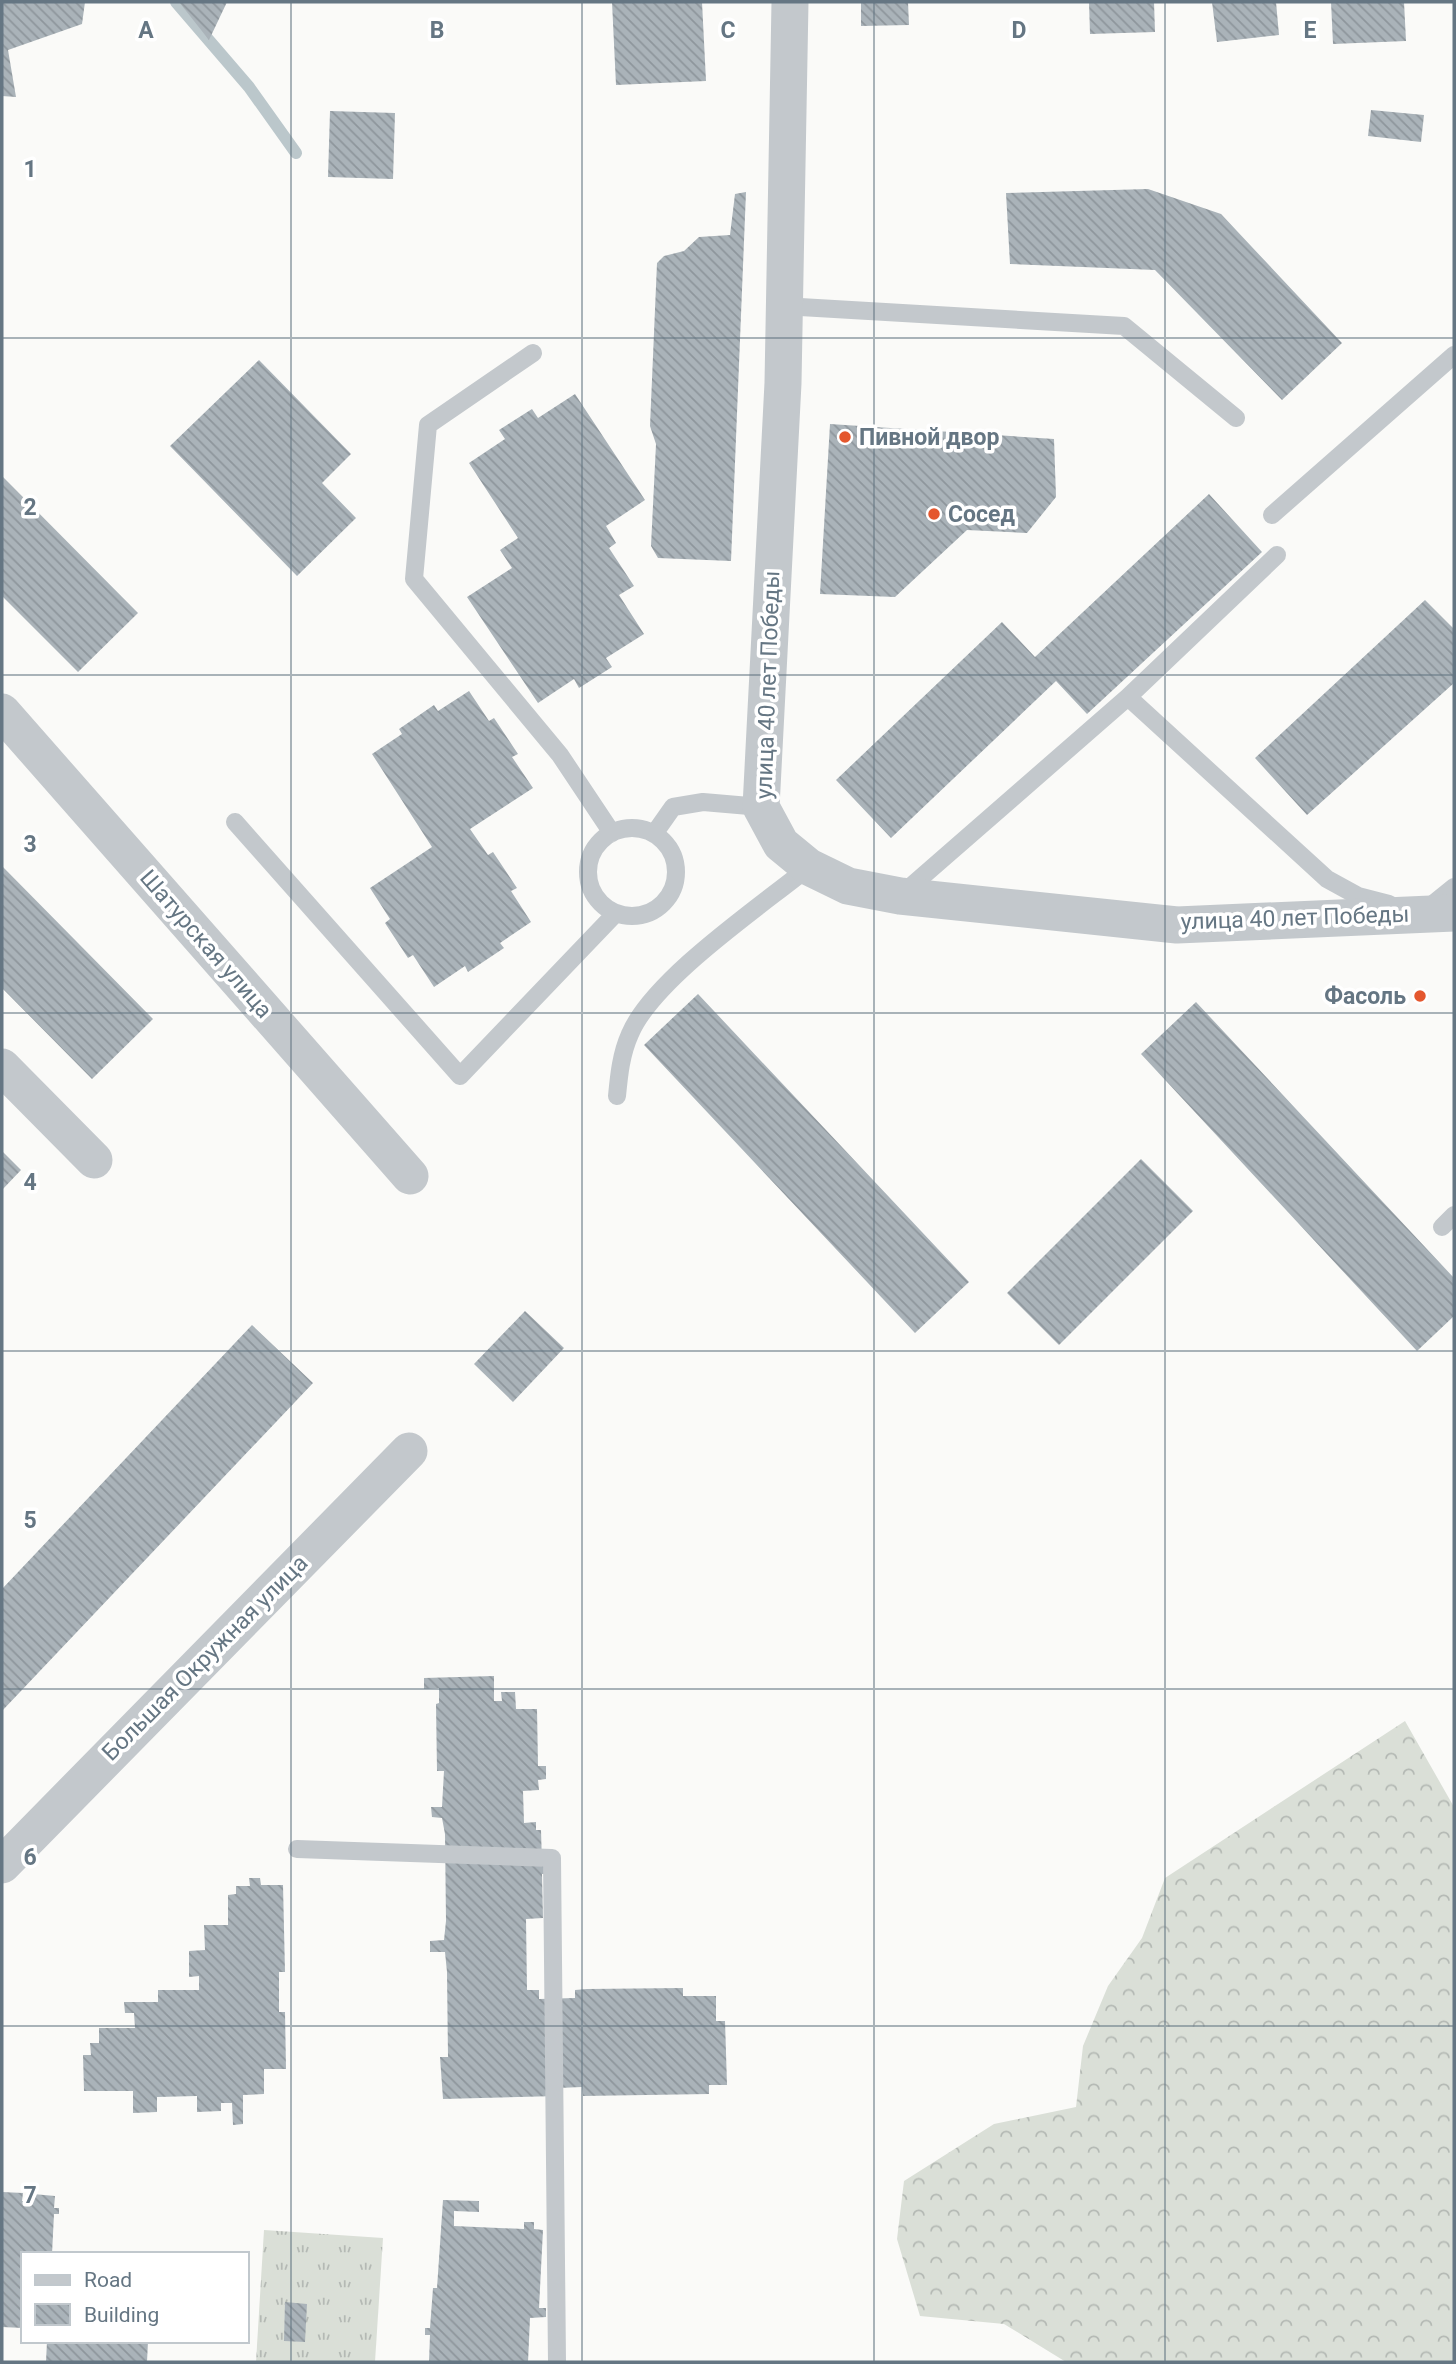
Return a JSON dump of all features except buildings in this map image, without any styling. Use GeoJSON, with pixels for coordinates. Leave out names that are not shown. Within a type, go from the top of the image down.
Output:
{"type":"FeatureCollection","features":[{"type":"Feature","properties":{"kind":"street","name":"улица 40 лет Победы"},"geometry":{"type":"LineString","coordinates":[[790,2],[783,383],[761,807],[781,844],[809,867],[848,886],[900,896],[1177,925],[1438,913]]}},
{"type":"Feature","properties":{"kind":"street","name":"Шатурская улица"},"geometry":{"type":"LineString","coordinates":[[2,712],[410,1176]]}},
{"type":"Feature","properties":{"kind":"street"},"geometry":{"type":"LineString","coordinates":[[2,1067],[94,1160]]}},
{"type":"Feature","properties":{"kind":"street","name":"Большая Окружная улица"},"geometry":{"type":"LineString","coordinates":[[2,1865],[409,1451]]}},
{"type":"Feature","properties":{"kind":"lane"},"geometry":{"type":"LineString","coordinates":[[783,306],[1124,326],[1236,418]]}},
{"type":"Feature","properties":{"kind":"lane"},"geometry":{"type":"LineString","coordinates":[[533,352],[428,425],[414,579],[560,755],[612,832]]}},
{"type":"Feature","properties":{"kind":"lane"},"geometry":{"type":"LineString","coordinates":[[1272,515],[1454,355]]}},
{"type":"Feature","properties":{"kind":"lane"},"geometry":{"type":"LineString","coordinates":[[900,896],[1128,697],[1277,555]]}},
{"type":"Feature","properties":{"kind":"lane"},"geometry":{"type":"LineString","coordinates":[[1128,697],[1327,879],[1357,896],[1438,913],[1454,887]]}},
{"type":"Feature","properties":{"kind":"lane"},"geometry":{"type":"LineString","coordinates":[[654,834],[673,807],[703,802],[761,807]]}},
{"type":"Feature","properties":{"kind":"lane"},"geometry":{"type":"LineString","coordinates":[[235,822],[460,1076],[616,914]]}},
{"type":"Feature","properties":{"kind":"lane"},"geometry":{"type":"LineString","coordinates":[[626,828],[654,834],[673,856],[674,885],[668,898],[645,914],[616,914],[603,906],[589,881],[592,853],[612,832],[626,828]]}},
{"type":"Feature","properties":{"kind":"lane"},"geometry":{"type":"LineString","coordinates":[[617,1096],[620,1066],[630,1032],[649,1003],[674,976],[809,867]]}},
{"type":"Feature","properties":{"kind":"lane"},"geometry":{"type":"LineString","coordinates":[[297,1849],[552,1858],[557,2362]]}},
{"type":"Feature","properties":{"kind":"green space"},"geometry":{"type":"Polygon","coordinates":[[[1405,1721],[1454,1807],[1454,2362],[1066,2362],[1004,2324],[920,2316],[897,2239],[904,2181],[994,2124],[1076,2107],[1083,2046],[1108,1986],[1142,1938],[1165,1878],[1405,1721]]]}},
{"type":"Feature","properties":{"kind":"green space"},"geometry":{"type":"Polygon","coordinates":[[[264,2230],[383,2238],[375,2362],[256,2362],[264,2230]]]}},
{"type":"Feature","properties":{"kind":"waterway"},"geometry":{"type":"LineString","coordinates":[[176,2],[249,87],[296,153]]}},
{"type":"Feature","properties":{"kind":"place","name":"Пивной двор"},"geometry":{"type":"Point","coordinates":[845,437]}},
{"type":"Feature","properties":{"kind":"place","name":"Сосед"},"geometry":{"type":"Point","coordinates":[934,514]}},
{"type":"Feature","properties":{"kind":"place","name":"Фасоль"},"geometry":{"type":"Point","coordinates":[1420,996]}}]}
